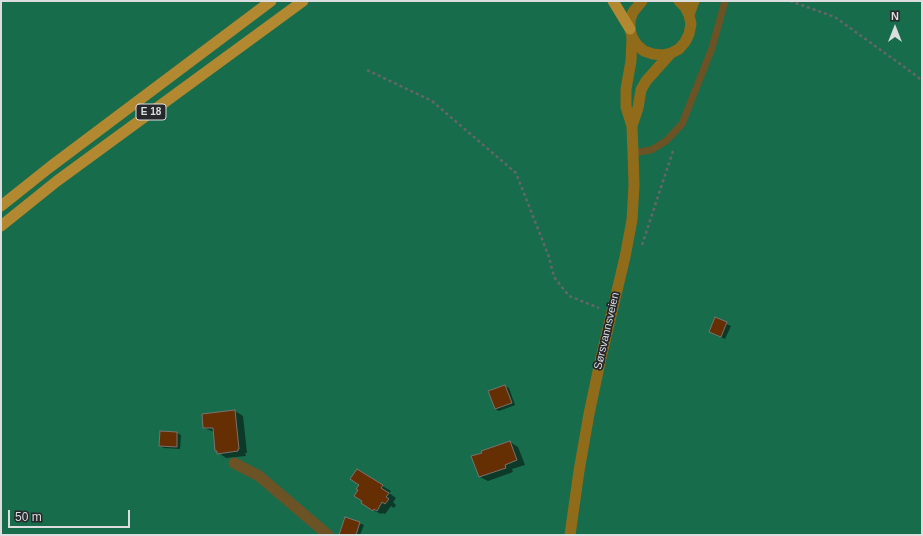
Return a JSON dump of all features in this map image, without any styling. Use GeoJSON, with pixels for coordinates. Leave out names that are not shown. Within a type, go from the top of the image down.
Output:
{"type":"FeatureCollection","features":[{"type":"Feature","properties":{"kind":"highway","name":"E 18"},"geometry":{"type":"LineString","coordinates":[[1,206],[50,167],[271,1]]}},
{"type":"Feature","properties":{"kind":"highway","name":"E 18"},"geometry":{"type":"LineString","coordinates":[[1,226],[57,181],[303,1]]}},
{"type":"Feature","properties":{"kind":"highway"},"geometry":{"type":"LineString","coordinates":[[613,1],[631,33]]}},
{"type":"Feature","properties":{"kind":"main road","name":"Sørsvannsveien"},"geometry":{"type":"LineString","coordinates":[[570,535],[589,414],[632,220],[634,185],[632,126],[626,107],[626,89],[630,61],[630,20],[638,4],[642,1]]}},
{"type":"Feature","properties":{"kind":"main road"},"geometry":{"type":"LineString","coordinates":[[679,1],[685,7],[689,15]]}},
{"type":"Feature","properties":{"kind":"main road"},"geometry":{"type":"LineString","coordinates":[[689,15],[694,1]]}},
{"type":"Feature","properties":{"kind":"main road","name":"Sørsvannsveien"},"geometry":{"type":"LineString","coordinates":[[632,126],[638,108],[641,90],[646,81],[671,53],[682,45],[689,34],[691,24],[689,15]]}},
{"type":"Feature","properties":{"kind":"main road"},"geometry":{"type":"LineString","coordinates":[[631,33],[637,45],[648,53],[662,55],[671,53]]}},
{"type":"Feature","properties":{"kind":"street"},"geometry":{"type":"LineString","coordinates":[[234,463],[259,476],[328,535]]}},
{"type":"Feature","properties":{"kind":"lane"},"geometry":{"type":"LineString","coordinates":[[633,153],[651,150],[666,141],[682,124],[712,48],[725,1]]}},
{"type":"Feature","properties":{"kind":"path"},"geometry":{"type":"LineString","coordinates":[[790,1],[835,17],[922,82]]}},
{"type":"Feature","properties":{"kind":"path"},"geometry":{"type":"LineString","coordinates":[[367,70],[432,100],[516,173],[549,257],[554,277],[569,296],[611,313]]}},
{"type":"Feature","properties":{"kind":"path"},"geometry":{"type":"LineString","coordinates":[[642,246],[674,147]]}},
{"type":"Feature","properties":{"kind":"green space"},"geometry":{"type":"Polygon","coordinates":[[[1,1],[922,1],[922,535],[1,535],[1,1]]]}},
{"type":"Feature","properties":{"kind":"building"},"geometry":{"type":"Polygon","coordinates":[[[715,317],[727,322],[721,337],[709,332],[715,317]]]}},
{"type":"Feature","properties":{"kind":"building"},"geometry":{"type":"Polygon","coordinates":[[[505,385],[512,403],[495,409],[488,391],[505,385]]]}},
{"type":"Feature","properties":{"kind":"building"},"geometry":{"type":"Polygon","coordinates":[[[235,410],[239,449],[238,451],[217,454],[217,451],[215,451],[213,428],[203,428],[202,414],[235,410]]]}},
{"type":"Feature","properties":{"kind":"building"},"geometry":{"type":"Polygon","coordinates":[[[160,431],[177,432],[177,447],[159,446],[160,431]]]}},
{"type":"Feature","properties":{"kind":"building"},"geometry":{"type":"Polygon","coordinates":[[[510,441],[517,460],[505,465],[506,468],[479,477],[471,456],[510,441]]]}},
{"type":"Feature","properties":{"kind":"building"},"geometry":{"type":"Polygon","coordinates":[[[357,469],[383,485],[381,488],[389,493],[386,497],[389,499],[385,504],[382,502],[377,511],[374,509],[373,511],[354,496],[359,485],[350,479],[357,469]]]}},
{"type":"Feature","properties":{"kind":"building"},"geometry":{"type":"Polygon","coordinates":[[[345,517],[360,522],[356,535],[339,535],[345,517]]]}}]}
